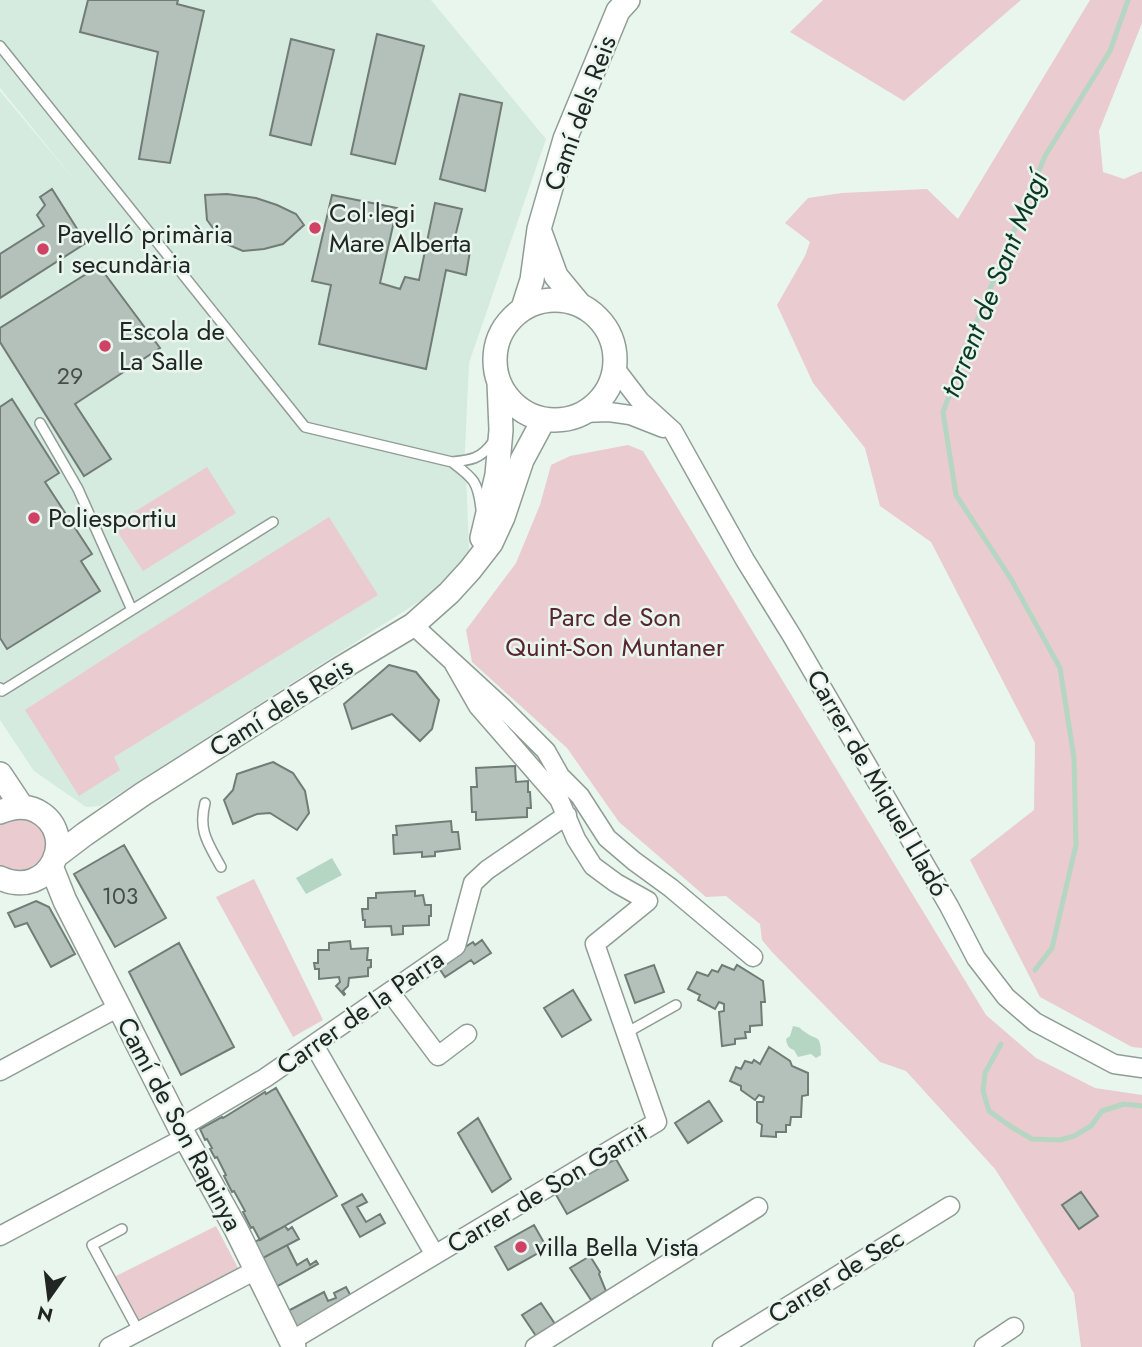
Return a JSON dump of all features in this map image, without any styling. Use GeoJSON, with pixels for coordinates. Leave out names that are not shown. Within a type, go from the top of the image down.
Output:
{"type":"FeatureCollection","features":[{"type":"Feature","properties":{"kind":"street","name":"Camí dels Reis"},"geometry":{"type":"LineString","coordinates":[[523,309],[532,280],[539,229],[565,139],[623,4]]}},
{"type":"Feature","properties":{"kind":"street"},"geometry":{"type":"LineString","coordinates":[[539,229],[556,276],[580,305],[595,316],[607,330],[614,348],[614,367],[609,385],[598,401],[582,413]]}},
{"type":"Feature","properties":{"kind":"street"},"geometry":{"type":"LineString","coordinates":[[580,305],[561,300],[542,301],[523,309],[507,323],[498,341],[494,361],[499,382],[510,400],[526,412],[544,419],[564,419],[582,413],[609,412],[630,415],[673,431]]}},
{"type":"Feature","properties":{"kind":"street","name":"Carrer de Miquel Lladó"},"geometry":{"type":"LineString","coordinates":[[614,367],[640,401],[673,431],[745,560],[949,906],[976,958],[1006,997],[1035,1022],[1114,1064],[1142,1068]]}},
{"type":"Feature","properties":{"kind":"street","name":"Camí dels Reis"},"geometry":{"type":"LineString","coordinates":[[470,570],[483,534],[496,475],[501,430],[499,382]]}},
{"type":"Feature","properties":{"kind":"street","name":"Camí dels Reis"},"geometry":{"type":"LineString","coordinates":[[27,883],[45,874],[54,861],[85,834],[143,794],[413,625],[449,593],[491,543],[503,517],[522,460],[544,419]]}},
{"type":"Feature","properties":{"kind":"street"},"geometry":{"type":"LineString","coordinates":[[413,625],[546,751],[560,776],[580,796],[607,838],[753,957]]}},
{"type":"Feature","properties":{"kind":"street"},"geometry":{"type":"LineString","coordinates":[[454,664],[478,706],[559,799],[567,815]]}},
{"type":"Feature","properties":{"kind":"street"},"geometry":{"type":"LineString","coordinates":[[0,774],[11,809],[33,809],[50,822],[85,834]]}},
{"type":"Feature","properties":{"kind":"street","name":"Carrer de la Parra"},"geometry":{"type":"LineString","coordinates":[[0,1236],[183,1133],[456,946],[473,883],[487,870],[567,815]]}},
{"type":"Feature","properties":{"kind":"street","name":"Carrer de Son Garrit"},"geometry":{"type":"LineString","coordinates":[[292,1344],[657,1122],[595,944],[648,901],[593,866],[576,839],[567,815]]}},
{"type":"Feature","properties":{"kind":"street","name":"Camí de Son Rapinya"},"geometry":{"type":"LineString","coordinates":[[50,822],[56,833],[58,846],[54,861],[65,901],[183,1133],[236,1229],[292,1344]]}},
{"type":"Feature","properties":{"kind":"street"},"geometry":{"type":"LineString","coordinates":[[1,879],[27,883],[65,901]]}},
{"type":"Feature","properties":{"kind":"street"},"geometry":{"type":"LineString","coordinates":[[390,992],[438,1056],[467,1034]]}},
{"type":"Feature","properties":{"kind":"street"},"geometry":{"type":"LineString","coordinates":[[0,1071],[119,1007]]}},
{"type":"Feature","properties":{"kind":"street"},"geometry":{"type":"LineString","coordinates":[[314,1045],[435,1255]]}},
{"type":"Feature","properties":{"kind":"street","name":"Carrer de Sec"},"geometry":{"type":"LineString","coordinates":[[722,1347],[950,1206]]}},
{"type":"Feature","properties":{"kind":"street"},"geometry":{"type":"LineString","coordinates":[[535,1347],[758,1207]]}},
{"type":"Feature","properties":{"kind":"street"},"geometry":{"type":"LineString","coordinates":[[109,1347],[256,1270]]}},
{"type":"Feature","properties":{"kind":"street"},"geometry":{"type":"LineString","coordinates":[[984,1347],[1014,1328]]}},
{"type":"Feature","properties":{"kind":"lane"},"geometry":{"type":"LineString","coordinates":[[0,46],[305,427],[452,463],[473,478],[480,499],[483,534]]}},
{"type":"Feature","properties":{"kind":"lane"},"geometry":{"type":"LineString","coordinates":[[40,423],[78,489],[132,610]]}},
{"type":"Feature","properties":{"kind":"lane"},"geometry":{"type":"LineString","coordinates":[[452,463],[481,455],[501,430]]}},
{"type":"Feature","properties":{"kind":"lane"},"geometry":{"type":"LineString","coordinates":[[0,688],[2,691],[273,522]]}},
{"type":"Feature","properties":{"kind":"lane"},"geometry":{"type":"LineString","coordinates":[[205,803],[202,829],[221,867]]}},
{"type":"Feature","properties":{"kind":"lane"},"geometry":{"type":"LineString","coordinates":[[626,1033],[676,1005]]}},
{"type":"Feature","properties":{"kind":"lane"},"geometry":{"type":"LineString","coordinates":[[122,1229],[92,1245],[139,1332]]}},
{"type":"Feature","properties":{"kind":"shaded area"},"geometry":{"type":"Polygon","coordinates":[[[0,0],[431,0],[546,139],[469,363],[465,448],[469,550],[448,581],[420,601],[100,806],[86,807],[34,771],[0,720],[0,91],[77,183],[0,88],[0,0]]]}},
{"type":"Feature","properties":{"kind":"shaded area"},"geometry":{"type":"Polygon","coordinates":[[[332,858],[342,875],[306,894],[296,878],[332,858]]]}},
{"type":"Feature","properties":{"kind":"shaded area"},"geometry":{"type":"Polygon","coordinates":[[[793,1026],[818,1039],[821,1055],[816,1058],[811,1054],[798,1057],[788,1046],[786,1039],[793,1026]]]}},
{"type":"Feature","properties":{"kind":"green space"},"geometry":{"type":"Polygon","coordinates":[[[823,0],[1021,0],[904,101],[790,32],[823,0]]]}},
{"type":"Feature","properties":{"kind":"green space"},"geometry":{"type":"Polygon","coordinates":[[[1090,0],[1142,0],[1142,23],[1099,131],[1103,172],[1124,179],[1142,171],[1142,1048],[1132,1047],[1040,997],[970,860],[1034,810],[1035,743],[931,542],[880,506],[865,448],[813,383],[777,305],[810,242],[785,223],[808,198],[842,193],[927,189],[958,219],[1090,0]]]}},
{"type":"Feature","properties":{"kind":"green space","name":"Parc de Son Quint-Son Muntaner"},"geometry":{"type":"Polygon","coordinates":[[[628,445],[643,451],[986,1015],[1036,1058],[1095,1088],[1142,1095],[1142,1347],[1081,1347],[1074,1293],[995,1169],[906,1071],[880,1062],[772,952],[762,940],[760,924],[726,896],[706,897],[619,822],[567,748],[472,662],[466,630],[516,563],[540,505],[551,465],[570,456],[628,445]]]}},
{"type":"Feature","properties":{"kind":"green space"},"geometry":{"type":"Polygon","coordinates":[[[207,467],[236,513],[143,571],[113,525],[207,467]]]}},
{"type":"Feature","properties":{"kind":"green space"},"geometry":{"type":"Polygon","coordinates":[[[329,517],[378,595],[114,757],[120,770],[79,796],[25,710],[329,517]]]}},
{"type":"Feature","properties":{"kind":"green space"},"geometry":{"type":"Polygon","coordinates":[[[17,813],[43,826],[48,845],[41,863],[23,873],[0,867],[0,819],[17,813]]]}},
{"type":"Feature","properties":{"kind":"green space"},"geometry":{"type":"Polygon","coordinates":[[[254,879],[323,1020],[293,1037],[216,897],[254,879]]]}},
{"type":"Feature","properties":{"kind":"green space"},"geometry":{"type":"Polygon","coordinates":[[[216,1226],[238,1268],[134,1322],[110,1279],[216,1226]]]}},
{"type":"Feature","properties":{"kind":"building"},"geometry":{"type":"Polygon","coordinates":[[[88,0],[178,0],[177,4],[204,11],[170,163],[139,159],[158,52],[80,32],[88,0]]]}},
{"type":"Feature","properties":{"kind":"building"},"geometry":{"type":"Polygon","coordinates":[[[377,34],[424,46],[395,164],[351,154],[377,34]]]}},
{"type":"Feature","properties":{"kind":"building"},"geometry":{"type":"Polygon","coordinates":[[[291,39],[334,50],[311,145],[270,135],[291,39]]]}},
{"type":"Feature","properties":{"kind":"building"},"geometry":{"type":"Polygon","coordinates":[[[460,94],[502,103],[485,191],[440,179],[460,94]]]}},
{"type":"Feature","properties":{"kind":"building","name":"Pavelló primària i secundària"},"geometry":{"type":"Polygon","coordinates":[[[52,189],[86,243],[0,298],[0,254],[44,226],[37,215],[45,205],[40,197],[52,189]]]}},
{"type":"Feature","properties":{"kind":"building"},"geometry":{"type":"Polygon","coordinates":[[[227,194],[256,198],[277,205],[296,214],[304,225],[283,244],[243,251],[224,243],[207,220],[205,195],[227,194]]]}},
{"type":"Feature","properties":{"kind":"building"},"geometry":{"type":"Polygon","coordinates":[[[332,195],[397,208],[380,283],[400,289],[405,277],[419,280],[435,203],[462,209],[453,245],[470,251],[466,275],[446,270],[426,369],[319,344],[331,285],[312,281],[332,195]]]}},
{"type":"Feature","properties":{"kind":"building"},"geometry":{"type":"Polygon","coordinates":[[[99,266],[160,348],[75,404],[111,459],[84,476],[0,342],[0,328],[99,266]]]}},
{"type":"Feature","properties":{"kind":"building","name":"Poliesportiu"},"geometry":{"type":"Polygon","coordinates":[[[12,399],[59,473],[45,482],[92,554],[81,561],[100,591],[7,649],[0,638],[0,407],[12,399]]]}},
{"type":"Feature","properties":{"kind":"building"},"geometry":{"type":"Polygon","coordinates":[[[389,665],[416,672],[439,700],[432,729],[420,741],[392,714],[352,729],[344,704],[389,665]]]}},
{"type":"Feature","properties":{"kind":"building"},"geometry":{"type":"Polygon","coordinates":[[[273,762],[293,773],[305,791],[309,813],[297,830],[270,813],[257,814],[233,824],[224,800],[233,790],[237,774],[273,762]]]}},
{"type":"Feature","properties":{"kind":"building"},"geometry":{"type":"Polygon","coordinates":[[[515,766],[516,782],[528,781],[531,808],[527,808],[527,817],[476,820],[476,812],[472,812],[471,787],[477,787],[476,768],[515,766]]]}},
{"type":"Feature","properties":{"kind":"building"},"geometry":{"type":"Polygon","coordinates":[[[451,821],[452,832],[458,832],[460,849],[435,852],[435,856],[422,857],[422,852],[394,854],[393,835],[397,835],[396,826],[451,821]]]}},
{"type":"Feature","properties":{"kind":"building"},"geometry":{"type":"Polygon","coordinates":[[[124,845],[166,918],[115,947],[74,874],[124,845]]]}},
{"type":"Feature","properties":{"kind":"building"},"geometry":{"type":"Polygon","coordinates":[[[415,891],[415,896],[423,895],[425,905],[431,905],[429,925],[403,926],[403,934],[392,935],[391,926],[365,927],[362,909],[368,909],[368,898],[376,898],[376,893],[415,891]]]}},
{"type":"Feature","properties":{"kind":"building"},"geometry":{"type":"Polygon","coordinates":[[[36,901],[49,907],[75,954],[51,967],[27,923],[15,927],[8,913],[36,901]]]}},
{"type":"Feature","properties":{"kind":"building"},"geometry":{"type":"Polygon","coordinates":[[[482,940],[491,953],[474,964],[471,960],[445,977],[437,965],[473,942],[475,945],[482,940]]]}},
{"type":"Feature","properties":{"kind":"building"},"geometry":{"type":"Polygon","coordinates":[[[350,941],[351,949],[368,948],[367,960],[371,960],[371,967],[368,968],[368,976],[349,978],[344,995],[336,986],[340,982],[339,977],[319,979],[319,969],[315,969],[314,963],[318,963],[318,950],[329,950],[329,943],[350,941]]]}},
{"type":"Feature","properties":{"kind":"building"},"geometry":{"type":"Polygon","coordinates":[[[179,943],[234,1047],[181,1075],[129,972],[179,943]]]}},
{"type":"Feature","properties":{"kind":"building"},"geometry":{"type":"Polygon","coordinates":[[[654,965],[664,992],[635,1003],[625,975],[654,965]]]}},
{"type":"Feature","properties":{"kind":"building"},"geometry":{"type":"Polygon","coordinates":[[[722,965],[734,970],[737,965],[763,981],[765,1002],[761,1002],[762,1025],[750,1026],[750,1032],[745,1032],[746,1038],[735,1039],[735,1044],[722,1046],[719,1012],[724,1011],[724,1004],[719,1002],[715,1009],[698,1000],[700,995],[688,989],[697,972],[708,976],[712,970],[718,972],[722,965]]]}},
{"type":"Feature","properties":{"kind":"building"},"geometry":{"type":"Polygon","coordinates":[[[573,990],[591,1020],[562,1037],[544,1008],[573,990]]]}},
{"type":"Feature","properties":{"kind":"building"},"geometry":{"type":"Polygon","coordinates":[[[769,1047],[790,1061],[792,1066],[808,1073],[808,1095],[802,1096],[801,1117],[791,1117],[790,1125],[786,1125],[786,1132],[776,1132],[776,1137],[761,1136],[762,1125],[757,1122],[757,1102],[763,1102],[764,1097],[759,1095],[755,1100],[741,1090],[741,1086],[730,1081],[736,1067],[741,1069],[745,1061],[752,1063],[754,1060],[760,1064],[769,1047]]]}},
{"type":"Feature","properties":{"kind":"building"},"geometry":{"type":"Polygon","coordinates":[[[276,1088],[337,1196],[260,1240],[253,1227],[251,1228],[243,1212],[245,1211],[234,1191],[232,1192],[217,1157],[215,1158],[200,1129],[276,1088]]]}},
{"type":"Feature","properties":{"kind":"building"},"geometry":{"type":"Polygon","coordinates":[[[709,1101],[722,1121],[688,1143],[675,1123],[709,1101]]]}},
{"type":"Feature","properties":{"kind":"building"},"geometry":{"type":"Polygon","coordinates":[[[478,1118],[511,1179],[492,1192],[458,1133],[478,1118]]]}},
{"type":"Feature","properties":{"kind":"building"},"geometry":{"type":"Polygon","coordinates":[[[616,1159],[628,1180],[567,1214],[555,1193],[616,1159]]]}},
{"type":"Feature","properties":{"kind":"building"},"geometry":{"type":"Polygon","coordinates":[[[1081,1192],[1098,1216],[1079,1229],[1062,1205],[1081,1192]]]}},
{"type":"Feature","properties":{"kind":"building"},"geometry":{"type":"Polygon","coordinates":[[[362,1194],[367,1202],[357,1207],[366,1222],[380,1214],[385,1223],[360,1237],[342,1205],[362,1194]]]}},
{"type":"Feature","properties":{"kind":"building","name":"villa Bella Vista"},"geometry":{"type":"Polygon","coordinates":[[[534,1225],[547,1248],[508,1270],[495,1247],[534,1225]]]}},
{"type":"Feature","properties":{"kind":"building"},"geometry":{"type":"Polygon","coordinates":[[[285,1226],[288,1230],[292,1227],[299,1239],[261,1259],[253,1243],[285,1226]]]}},
{"type":"Feature","properties":{"kind":"building"},"geometry":{"type":"Polygon","coordinates":[[[287,1245],[297,1265],[307,1259],[310,1265],[316,1261],[318,1264],[276,1287],[261,1259],[287,1245]]]}},
{"type":"Feature","properties":{"kind":"building"},"geometry":{"type":"Polygon","coordinates":[[[590,1256],[600,1272],[606,1291],[591,1300],[570,1268],[590,1256]]]}},
{"type":"Feature","properties":{"kind":"building"},"geometry":{"type":"Polygon","coordinates":[[[346,1287],[353,1300],[299,1331],[288,1311],[324,1292],[328,1301],[336,1298],[334,1293],[346,1287]]]}},
{"type":"Feature","properties":{"kind":"building"},"geometry":{"type":"Polygon","coordinates":[[[541,1303],[557,1327],[538,1339],[522,1315],[541,1303]]]}},
{"type":"Feature","properties":{"kind":"waterway","name":"torrent de Sant Magí"},"geometry":{"type":"LineString","coordinates":[[1035,970],[1052,948],[1076,845],[1074,758],[1060,668],[1011,579],[956,495],[943,412],[978,318],[1045,156],[1110,51],[1128,0]]}},
{"type":"Feature","properties":{"kind":"waterway","name":"torrent de Sant Magí"},"geometry":{"type":"LineString","coordinates":[[1001,1044],[985,1073],[983,1091],[989,1111],[1032,1139],[1060,1140],[1074,1136],[1091,1126],[1102,1111],[1124,1104],[1142,1106]]}},
{"type":"Feature","properties":{"kind":"place","name":"Col·legi Mare Alberta"},"geometry":{"type":"Point","coordinates":[315,228]}},
{"type":"Feature","properties":{"kind":"place","name":"Pavelló primària i secundària"},"geometry":{"type":"Point","coordinates":[43,249]}},
{"type":"Feature","properties":{"kind":"place","name":"Escola de La Salle"},"geometry":{"type":"Point","coordinates":[105,346]}},
{"type":"Feature","properties":{"kind":"place","name":"Poliesportiu"},"geometry":{"type":"Point","coordinates":[34,518]}},
{"type":"Feature","properties":{"kind":"place","name":"villa Bella Vista"},"geometry":{"type":"Point","coordinates":[521,1247]}}]}
